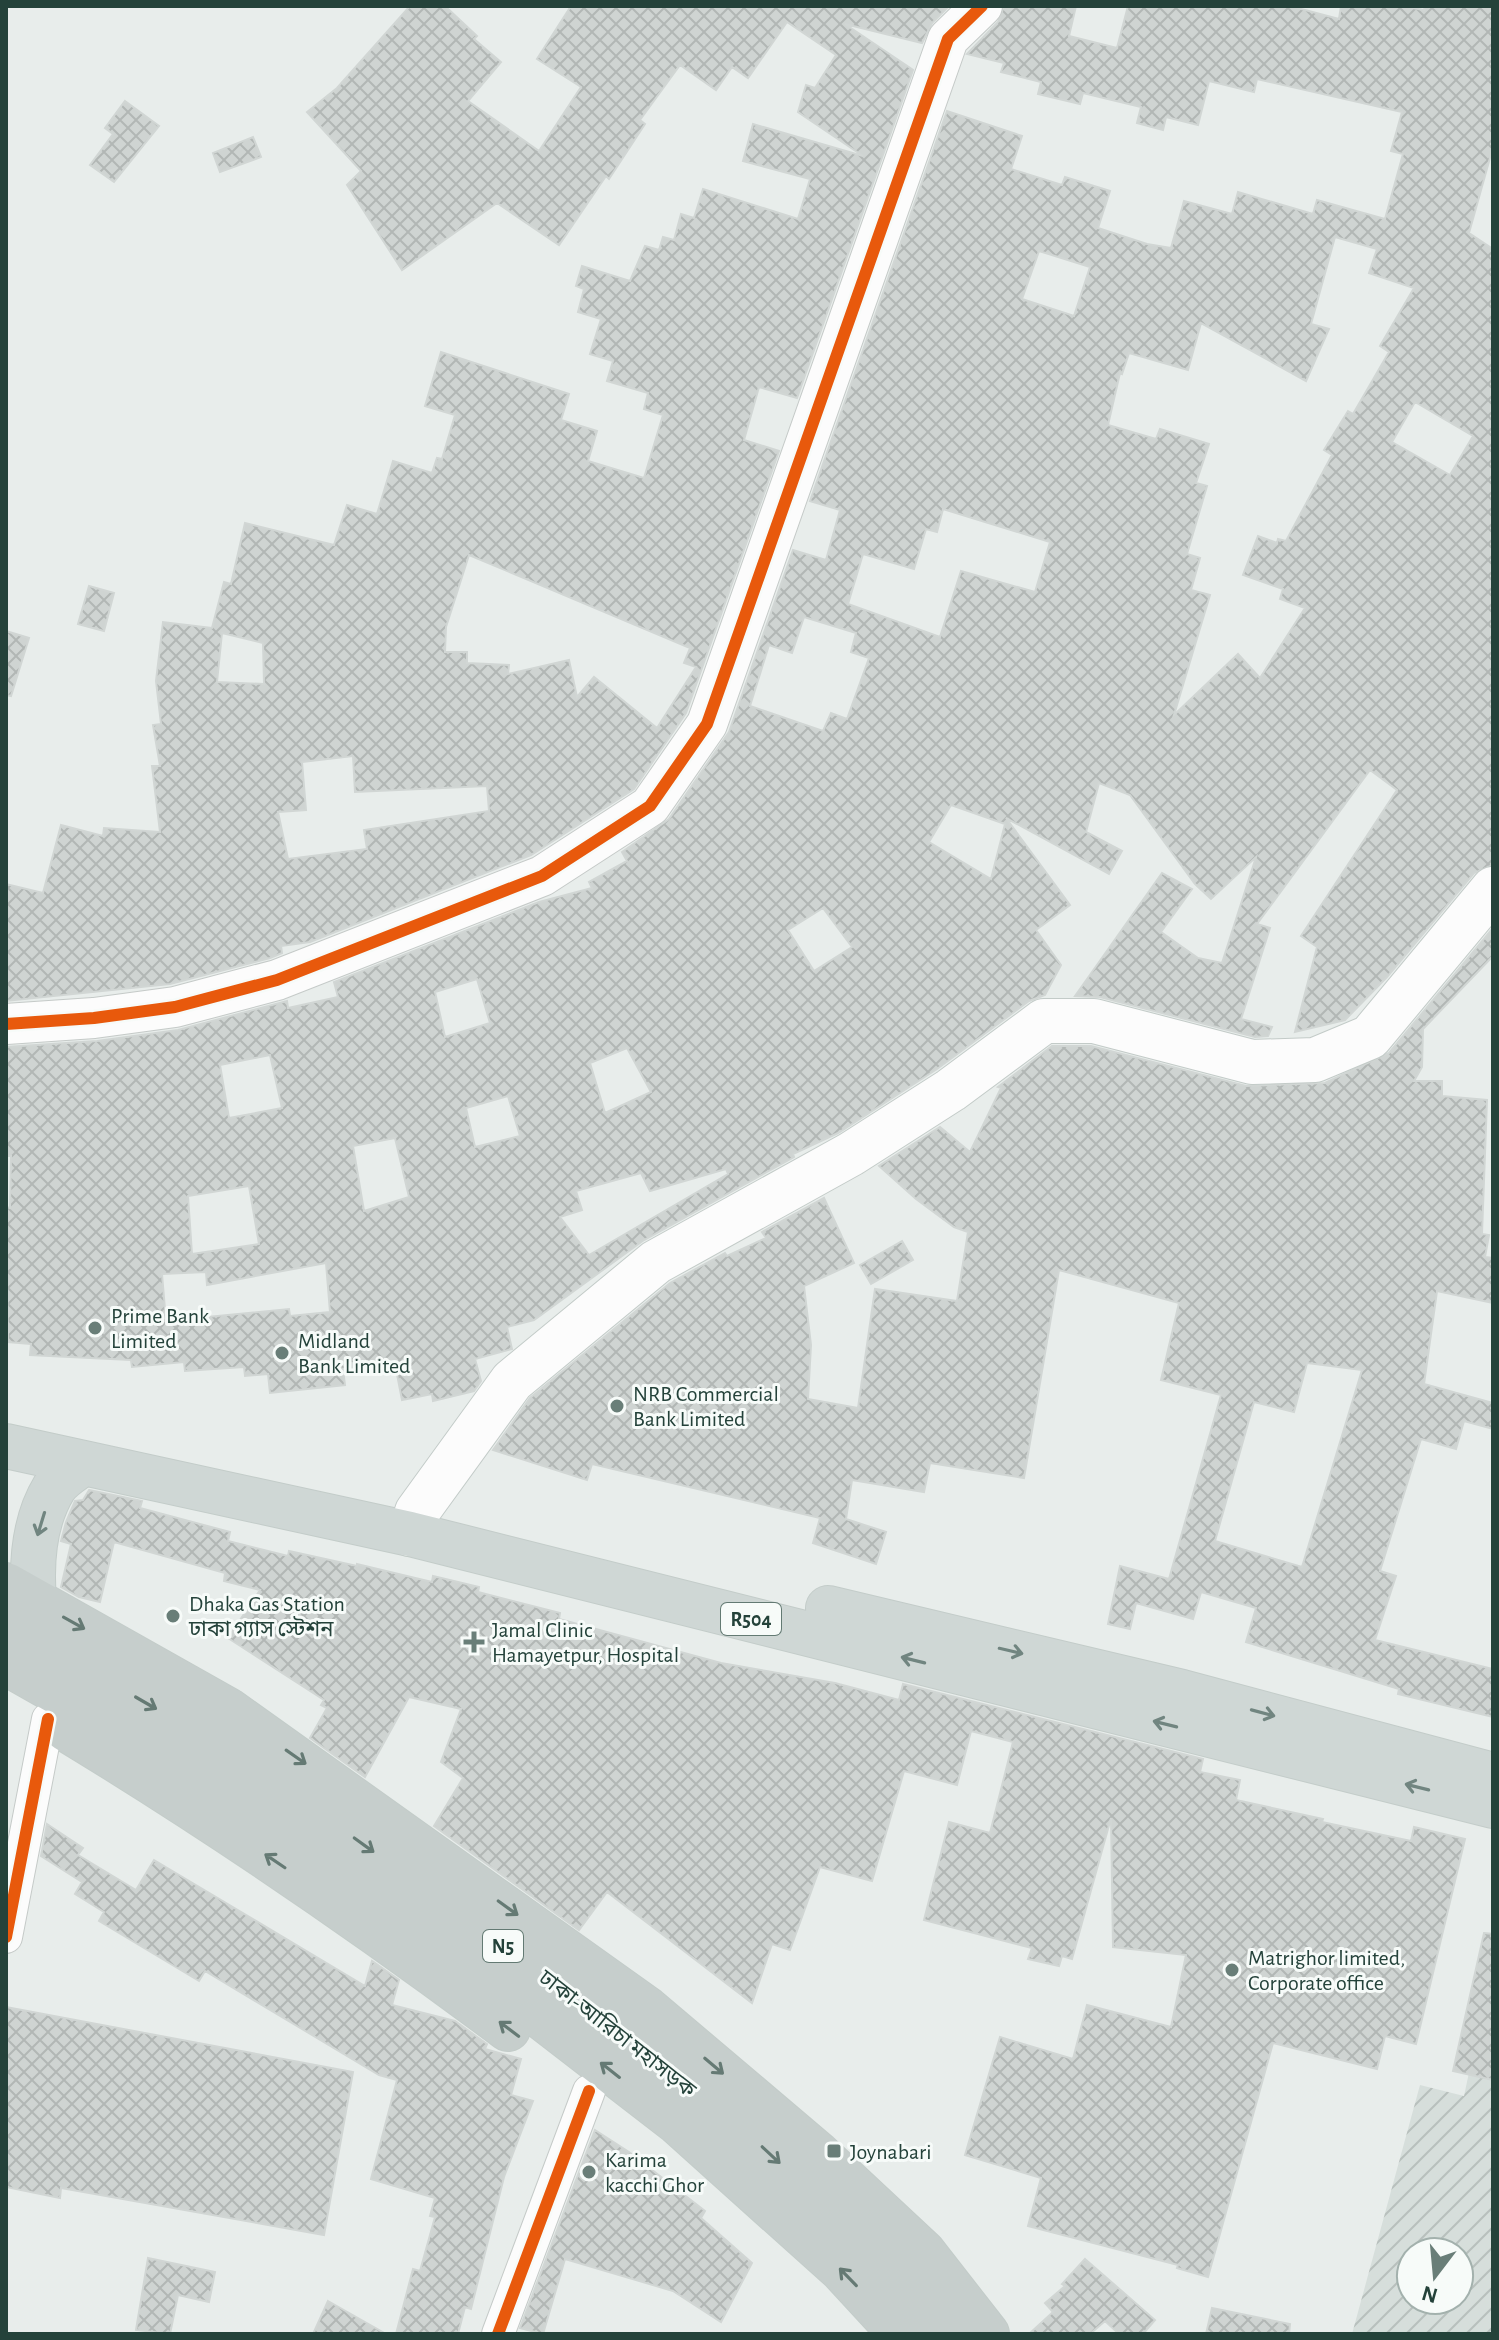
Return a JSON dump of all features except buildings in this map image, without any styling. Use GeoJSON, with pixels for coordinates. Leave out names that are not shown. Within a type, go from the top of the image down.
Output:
{"type":"FeatureCollection","features":[{"type":"Feature","properties":{"kind":"highway","name":"ঢাকা-আরিচা মহাসড়ক"},"geometry":{"type":"LineString","coordinates":[[15,1602],[263,1772],[538,1971],[764,2148],[953,2334]]}},
{"type":"Feature","properties":{"kind":"highway"},"geometry":{"type":"LineString","coordinates":[[15,1602],[228,1710],[647,2009],[818,2154],[923,2252],[987,2334]]}},
{"type":"Feature","properties":{"kind":"highway","name":"ঢাকা-আরিচা মহাসড়ক"},"geometry":{"type":"LineString","coordinates":[[6,1663],[225,1787],[448,1945],[676,2121],[842,2270],[901,2334]]}},
{"type":"Feature","properties":{"kind":"highway"},"geometry":{"type":"LineString","coordinates":[[6,1697],[48,1719],[268,1856],[368,1925],[589,2091],[732,2206],[865,2334]]}},
{"type":"Feature","properties":{"kind":"main road"},"geometry":{"type":"LineString","coordinates":[[414,1523],[512,1381],[656,1262],[851,1154],[951,1090],[1044,1021],[1094,1021],[1252,1062],[1315,1060],[1370,1037],[1493,889]]}},
{"type":"Feature","properties":{"kind":"main road","name":"R504"},"geometry":{"type":"LineString","coordinates":[[6,1424],[414,1523],[1493,1806]]}},
{"type":"Feature","properties":{"kind":"main road","name":"R504"},"geometry":{"type":"LineString","coordinates":[[6,1446],[83,1463],[414,1523],[1182,1692],[1493,1775]]}},
{"type":"Feature","properties":{"kind":"main road"},"geometry":{"type":"LineString","coordinates":[[15,1602],[31,1563],[41,1522],[55,1486],[83,1463]]}},
{"type":"Feature","properties":{"kind":"street"},"geometry":{"type":"LineString","coordinates":[[6,1024],[94,1018],[175,1007],[277,980],[542,876],[650,806],[707,724],[948,39],[982,6]]}},
{"type":"Feature","properties":{"kind":"street"},"geometry":{"type":"LineString","coordinates":[[6,1937],[48,1719]]}},
{"type":"Feature","properties":{"kind":"street"},"geometry":{"type":"LineString","coordinates":[[498,2334],[589,2091]]}},
{"type":"Feature","properties":{"kind":"shaded area"},"geometry":{"type":"Polygon","coordinates":[[[1493,1960],[1493,2334],[1352,2334],[1420,2085],[1464,2096],[1493,1960]]]}},
{"type":"Feature","properties":{"kind":"cycle path"},"geometry":{"type":"LineString","coordinates":[[6,1024],[94,1018],[175,1007],[277,980],[542,876],[650,806],[707,724],[948,39],[982,6]]}},
{"type":"Feature","properties":{"kind":"cycle path"},"geometry":{"type":"LineString","coordinates":[[6,1937],[48,1719]]}},
{"type":"Feature","properties":{"kind":"cycle path"},"geometry":{"type":"LineString","coordinates":[[498,2334],[589,2091]]}},
{"type":"Feature","properties":{"kind":"place","name":"Prime Bank Limited"},"geometry":{"type":"Point","coordinates":[95,1328]}},
{"type":"Feature","properties":{"kind":"place","name":"Midland Bank Limited"},"geometry":{"type":"Point","coordinates":[282,1353]}},
{"type":"Feature","properties":{"kind":"place","name":"NRB Commercial Bank Limited"},"geometry":{"type":"Point","coordinates":[617,1406]}},
{"type":"Feature","properties":{"kind":"place","name":"Dhaka Gas Station ঢাকা গ্যাস স্টেশন"},"geometry":{"type":"Point","coordinates":[173,1616]}},
{"type":"Feature","properties":{"kind":"place","name":"Jamal Clinic Hamayetpur, Hospital"},"geometry":{"type":"Point","coordinates":[474,1642]}},
{"type":"Feature","properties":{"kind":"place","name":"Matrighor limited, Corporate office"},"geometry":{"type":"Point","coordinates":[1232,1970]}},
{"type":"Feature","properties":{"kind":"place","name":"Joynabari"},"geometry":{"type":"Point","coordinates":[834,2151]}},
{"type":"Feature","properties":{"kind":"place","name":"Karima kacchi Ghor"},"geometry":{"type":"Point","coordinates":[589,2172]}}]}
